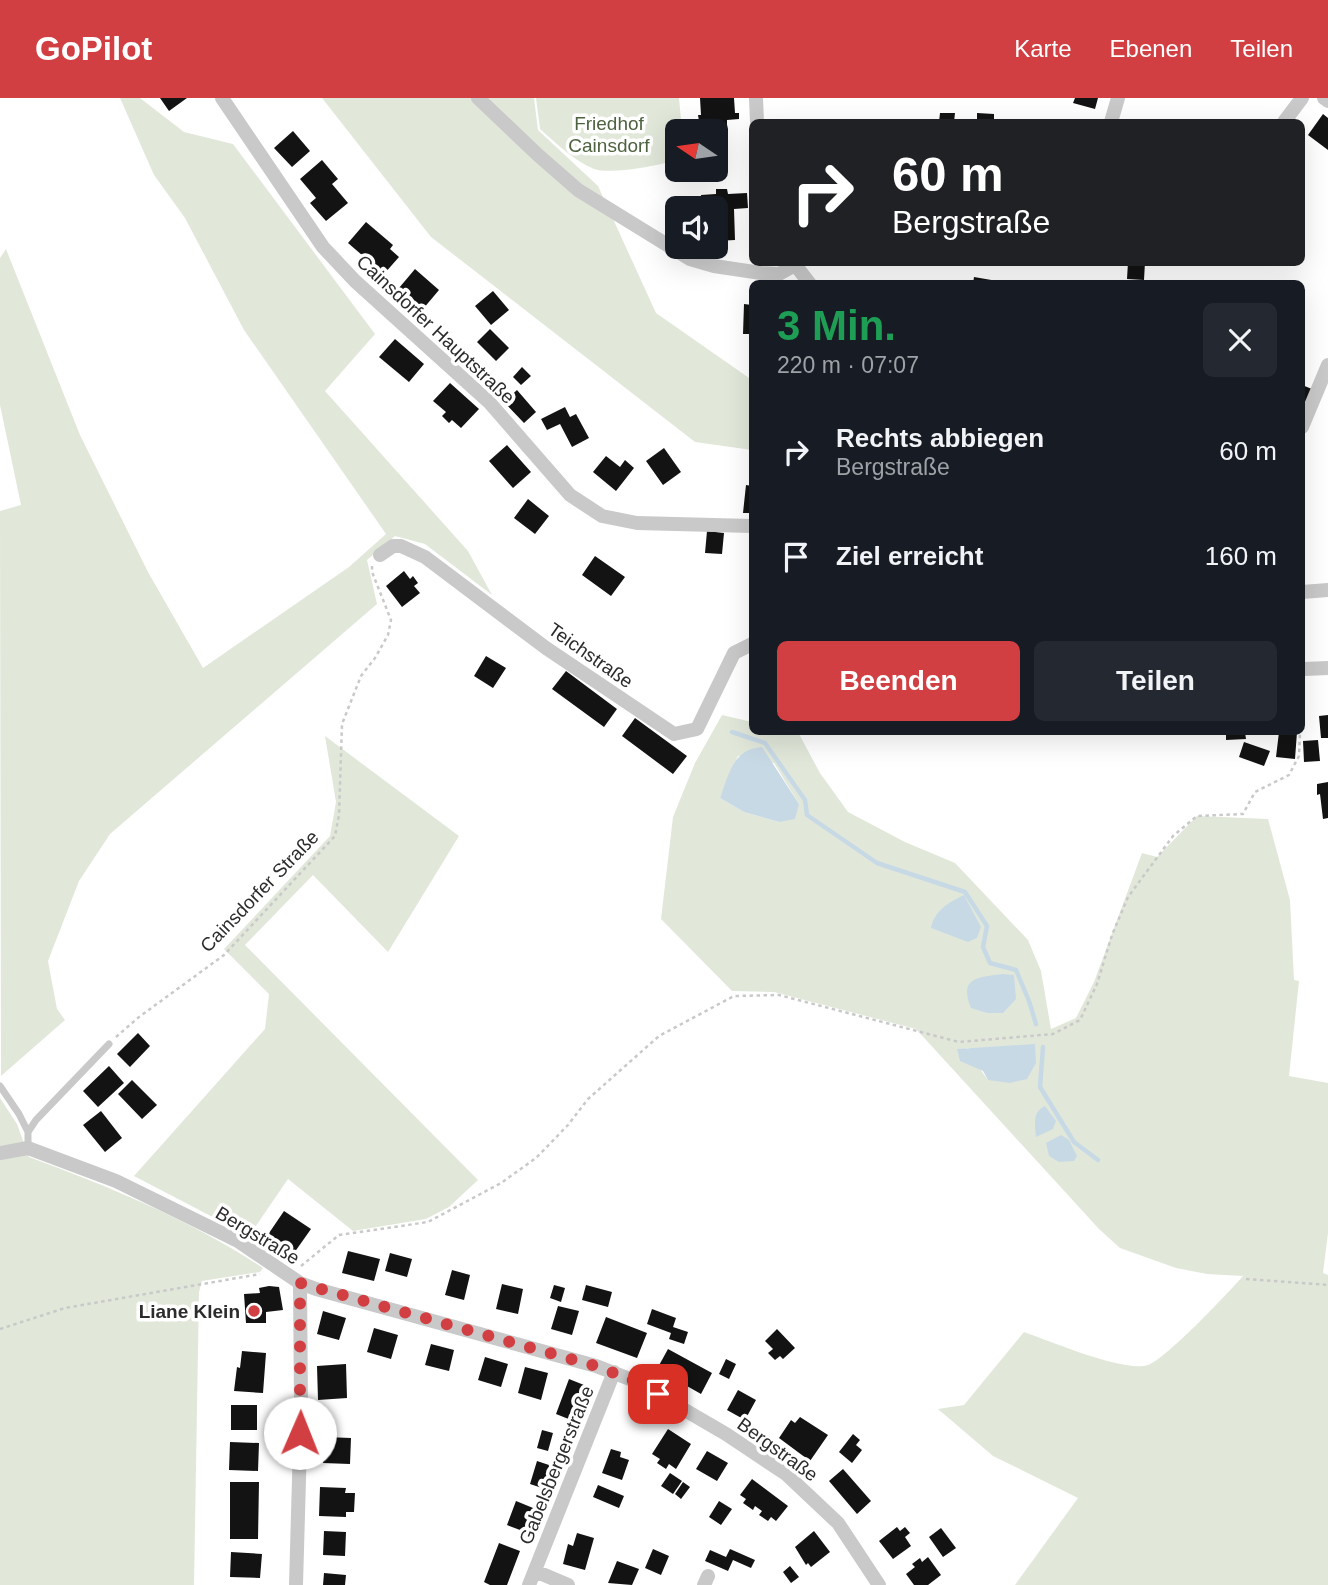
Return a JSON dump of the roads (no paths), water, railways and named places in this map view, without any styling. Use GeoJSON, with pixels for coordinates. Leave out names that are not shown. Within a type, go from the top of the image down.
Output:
{"type":"FeatureCollection","features":[{"type":"Feature","properties":{"kind":"street","name":"Cainsdorfer Hauptstraße"},"geometry":{"type":"LineString","coordinates":[[222,98],[323,247],[355,281],[489,402],[570,495],[601,516],[638,523],[749,526]]}},
{"type":"Feature","properties":{"kind":"street"},"geometry":{"type":"LineString","coordinates":[[478,98],[578,190],[690,259],[714,266],[761,273],[779,274],[791,266]]}},
{"type":"Feature","properties":{"kind":"street"},"geometry":{"type":"LineString","coordinates":[[756,98],[757,119]]}},
{"type":"Feature","properties":{"kind":"street"},"geometry":{"type":"LineString","coordinates":[[1112,119],[1118,98]]}},
{"type":"Feature","properties":{"kind":"street"},"geometry":{"type":"LineString","coordinates":[[1286,119],[1302,98]]}},
{"type":"Feature","properties":{"kind":"street"},"geometry":{"type":"LineString","coordinates":[[796,266],[807,280]]}},
{"type":"Feature","properties":{"kind":"street"},"geometry":{"type":"LineString","coordinates":[[1305,420],[1328,365]]}},
{"type":"Feature","properties":{"kind":"street","name":"Teichstraße"},"geometry":{"type":"LineString","coordinates":[[380,555],[393,546],[401,546],[425,557],[546,648],[674,734],[697,729],[734,653],[749,646]]}},
{"type":"Feature","properties":{"kind":"street"},"geometry":{"type":"LineString","coordinates":[[1305,592],[1328,590]]}},
{"type":"Feature","properties":{"kind":"street"},"geometry":{"type":"LineString","coordinates":[[1305,669],[1328,668]]}},
{"type":"Feature","properties":{"kind":"street"},"geometry":{"type":"LineString","coordinates":[[0,1153],[28,1148]]}},
{"type":"Feature","properties":{"kind":"street","name":"Bergstraße"},"geometry":{"type":"LineString","coordinates":[[28,1148],[116,1181],[237,1241],[296,1280],[614,1372],[635,1381],[726,1434],[786,1475],[838,1523],[879,1585]]}},
{"type":"Feature","properties":{"kind":"street"},"geometry":{"type":"LineString","coordinates":[[296,1280],[301,1408],[296,1585]]}},
{"type":"Feature","properties":{"kind":"street","name":"Gabelsbergerstraße"},"geometry":{"type":"LineString","coordinates":[[568,1585],[532,1578],[614,1372]]}},
{"type":"Feature","properties":{"kind":"lane"},"geometry":{"type":"LineString","coordinates":[[28,1132],[36,1120],[109,1044]]}},
{"type":"Feature","properties":{"kind":"lane"},"geometry":{"type":"LineString","coordinates":[[0,1086],[28,1132],[28,1148]]}},
{"type":"Feature","properties":{"kind":"water"},"geometry":{"type":"Polygon","coordinates":[[[762,747],[799,804],[795,819],[779,822],[744,812],[720,798],[738,758],[744,752],[762,747]]]}},
{"type":"Feature","properties":{"kind":"water"},"geometry":{"type":"Polygon","coordinates":[[[964,895],[981,927],[977,938],[968,942],[931,928],[939,912],[964,895]]]}},
{"type":"Feature","properties":{"kind":"water"},"geometry":{"type":"Polygon","coordinates":[[[1014,975],[1016,999],[1003,1013],[987,1013],[971,1008],[967,990],[969,984],[979,978],[1014,975]]]}},
{"type":"Feature","properties":{"kind":"water"},"geometry":{"type":"Polygon","coordinates":[[[1035,1044],[1036,1063],[1027,1079],[1010,1083],[988,1080],[983,1071],[960,1061],[957,1049],[1035,1044]]]}},
{"type":"Feature","properties":{"kind":"water"},"geometry":{"type":"Polygon","coordinates":[[[1045,1106],[1056,1121],[1053,1129],[1036,1137],[1036,1115],[1045,1106]]]}},
{"type":"Feature","properties":{"kind":"water"},"geometry":{"type":"Polygon","coordinates":[[[1061,1135],[1069,1140],[1077,1156],[1074,1161],[1059,1162],[1049,1156],[1046,1143],[1061,1135]]]}},
{"type":"Feature","properties":{"kind":"waterway"},"geometry":{"type":"LineString","coordinates":[[732,732],[765,743],[805,800],[807,815],[877,863],[965,892],[987,926],[983,947],[990,963],[1016,970],[1036,1024]]}},
{"type":"Feature","properties":{"kind":"waterway"},"geometry":{"type":"LineString","coordinates":[[1043,1047],[1040,1087],[1074,1142],[1098,1160]]}},
{"type":"Feature","properties":{"kind":"place","name":"Liane Klein"},"geometry":{"type":"Point","coordinates":[254,1311]}},
{"type":"Feature","properties":{"kind":"park label","name":"Friedhof Cainsdorf"},"geometry":{"type":"Point","coordinates":[609,134]}}]}
